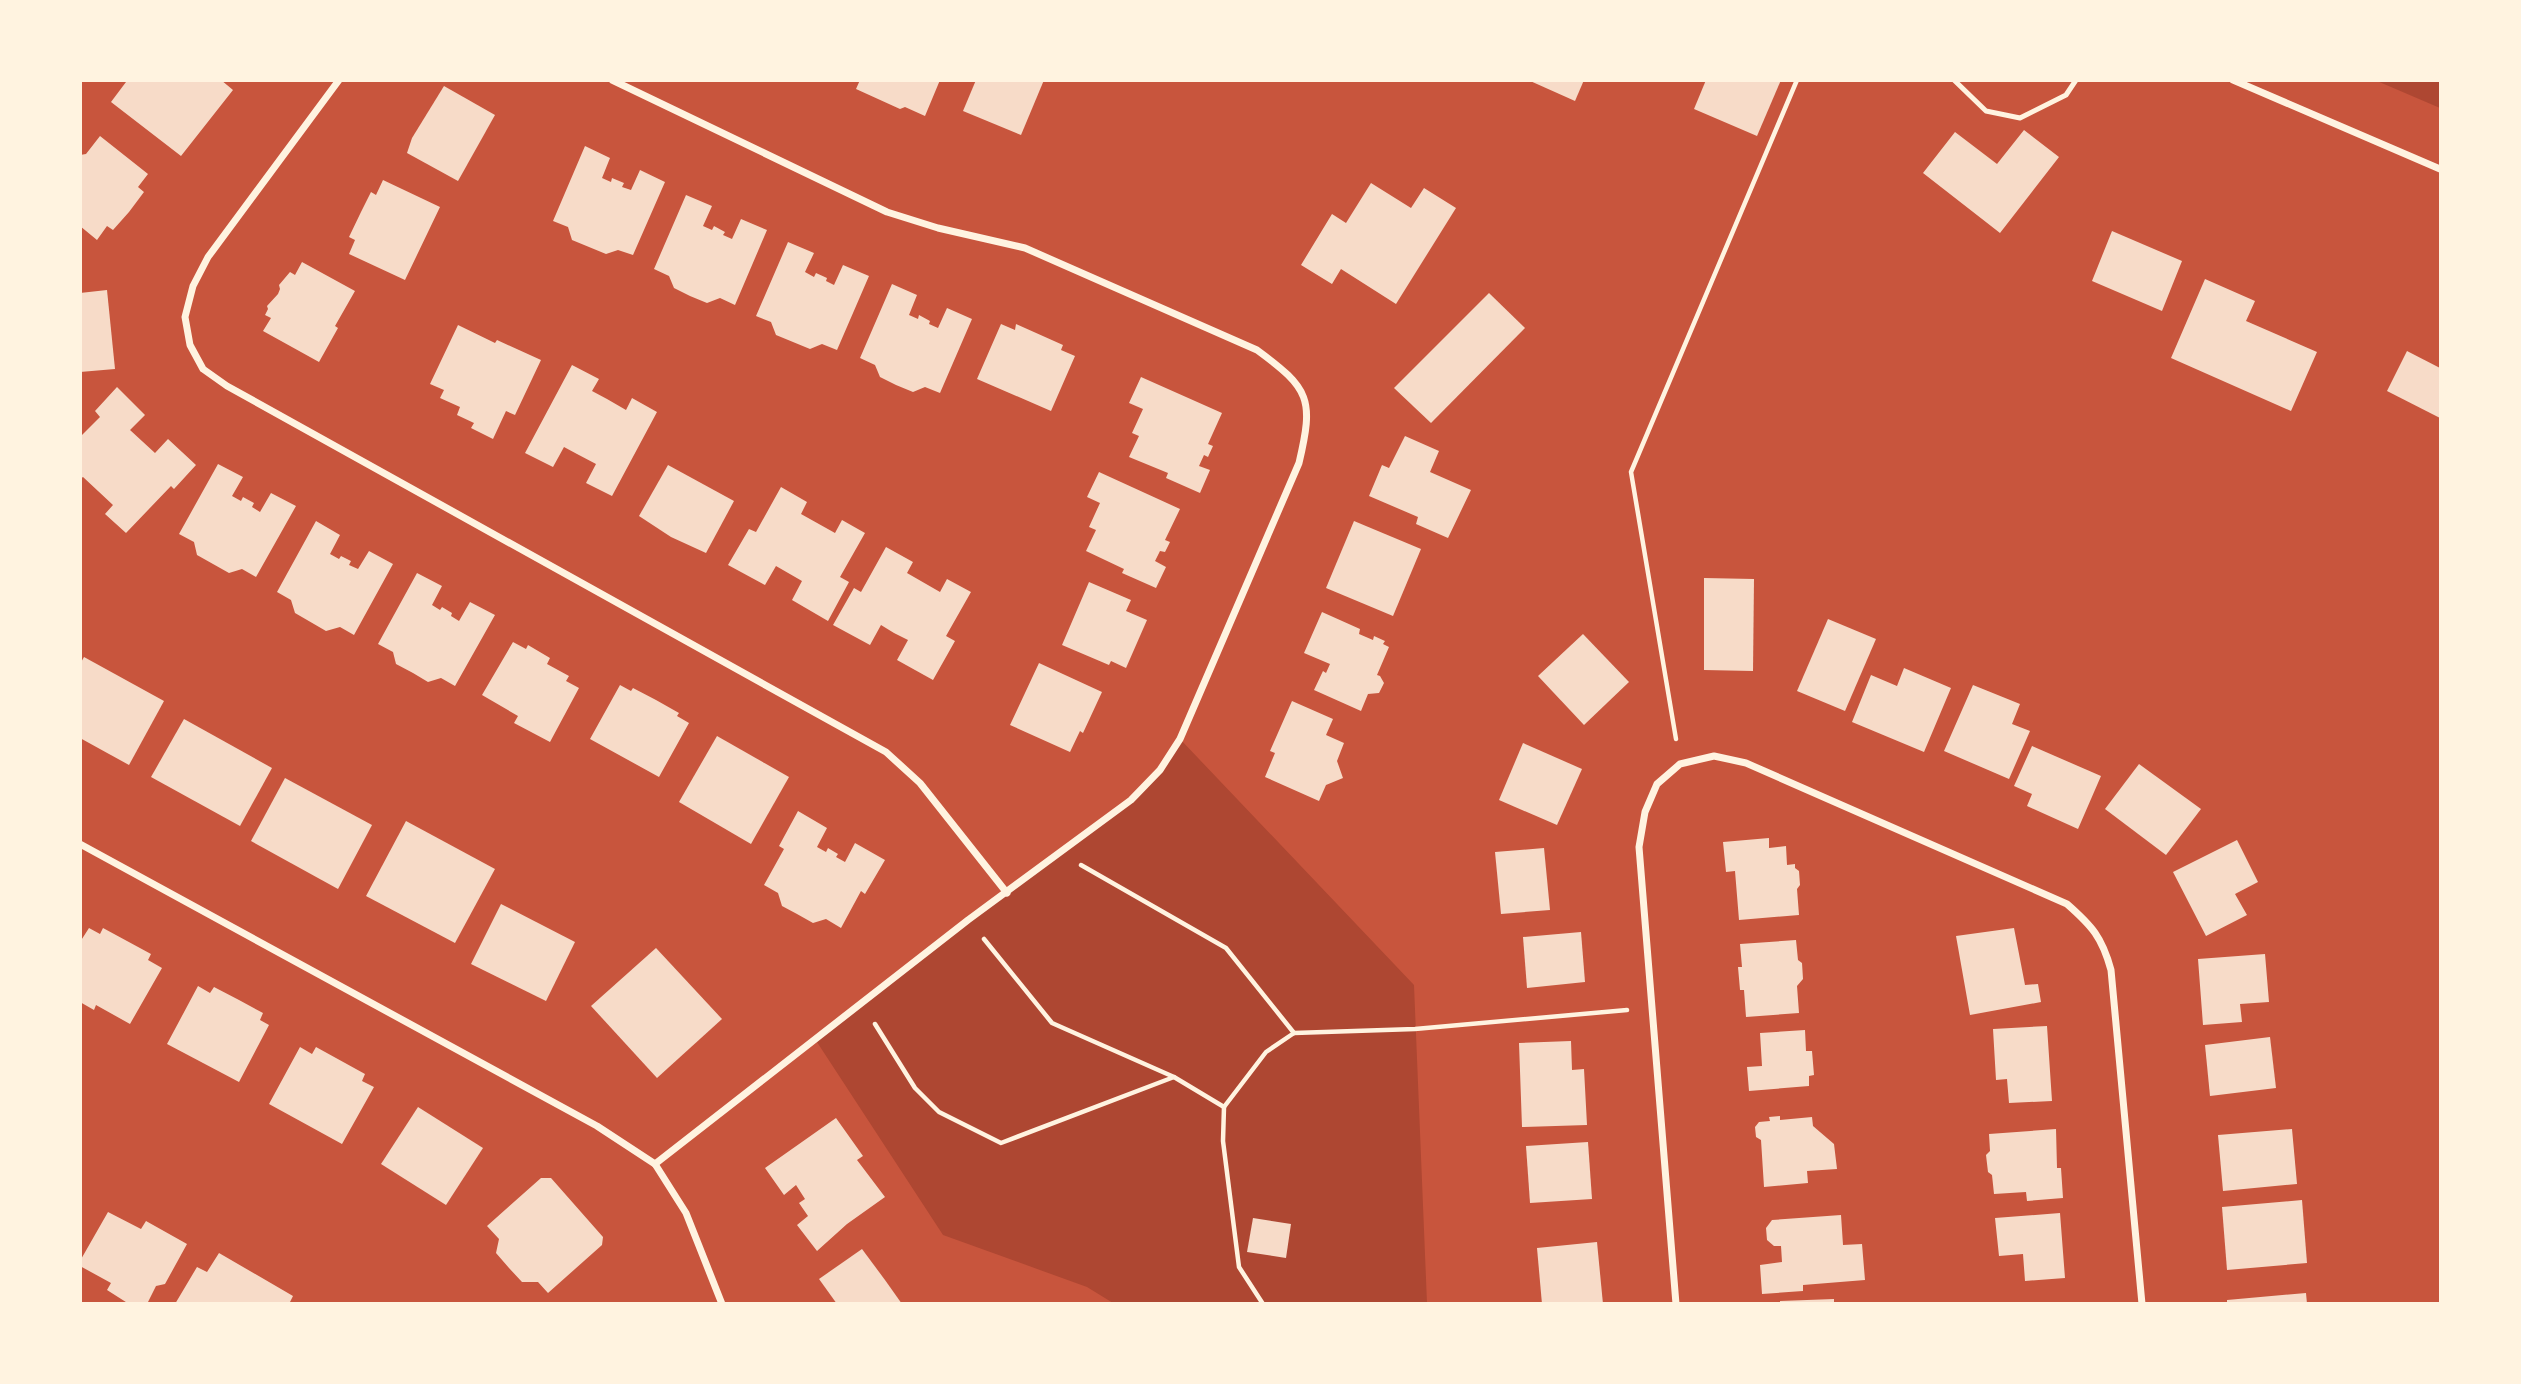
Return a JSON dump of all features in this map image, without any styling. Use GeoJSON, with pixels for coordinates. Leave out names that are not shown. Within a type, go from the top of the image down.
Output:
{"type":"FeatureCollection","features":[{"type":"Feature","properties":{"kind":"street"},"geometry":{"type":"LineString","coordinates":[[339,80],[208,257],[193,286],[185,317],[190,345],[203,369],[227,386],[886,752],[920,783],[1007,893]]}},
{"type":"Feature","properties":{"kind":"street"},"geometry":{"type":"LineString","coordinates":[[612,80],[887,212],[938,228],[1025,248],[1257,350],[1289,373],[1307,401],[1307,429],[1299,463],[1180,739],[1160,770],[1131,800],[968,920],[655,1164]]}},
{"type":"Feature","properties":{"kind":"street"},"geometry":{"type":"LineString","coordinates":[[2233,80],[2441,169]]}},
{"type":"Feature","properties":{"kind":"street"},"geometry":{"type":"LineString","coordinates":[[1676,1304],[1639,846],[1645,812],[1657,784],[1680,764],[1714,756],[1746,763],[2067,904],[2089,924],[2105,946],[2111,970],[2141,1304]]}},
{"type":"Feature","properties":{"kind":"street"},"geometry":{"type":"LineString","coordinates":[[80,844],[597,1126],[655,1164],[686,1213],[722,1304]]}},
{"type":"Feature","properties":{"kind":"lane"},"geometry":{"type":"LineString","coordinates":[[1954,80],[1986,110],[2020,118],[2066,95],[2076,80]]}},
{"type":"Feature","properties":{"kind":"path"},"geometry":{"type":"LineString","coordinates":[[1680,764],[1631,472],[1797,80]]}},
{"type":"Feature","properties":{"kind":"path"},"geometry":{"type":"LineString","coordinates":[[1061,854],[1226,948],[1294,1033]]}},
{"type":"Feature","properties":{"kind":"path"},"geometry":{"type":"LineString","coordinates":[[968,920],[1052,1023],[1174,1077],[1224,1107]]}},
{"type":"Feature","properties":{"kind":"path"},"geometry":{"type":"LineString","coordinates":[[862,1003],[915,1088],[939,1112],[1001,1143],[1174,1077]]}},
{"type":"Feature","properties":{"kind":"path"},"geometry":{"type":"LineString","coordinates":[[1264,1304],[1239,1267],[1223,1141],[1224,1107],[1266,1052],[1294,1033],[1415,1029],[1653,1008]]}},
{"type":"Feature","properties":{"kind":"shaded area"},"geometry":{"type":"Polygon","coordinates":[[[2377,81],[2440,81],[2440,108],[2377,81]]]}},
{"type":"Feature","properties":{"kind":"shaded area"},"geometry":{"type":"Polygon","coordinates":[[[1180,739],[1414,985],[1427,1303],[1113,1303],[1087,1287],[943,1235],[815,1039],[1131,800],[1160,770],[1180,739]]]}},
{"type":"Feature","properties":{"kind":"building"},"geometry":{"type":"Polygon","coordinates":[[[123,80],[221,80],[233,90],[181,156],[111,102],[126,82],[123,80]]]}},
{"type":"Feature","properties":{"kind":"building"},"geometry":{"type":"Polygon","coordinates":[[[860,80],[940,80],[925,116],[905,107],[900,109],[856,89],[860,80]]]}},
{"type":"Feature","properties":{"kind":"building"},"geometry":{"type":"Polygon","coordinates":[[[976,80],[1044,80],[1021,135],[963,111],[976,80]]]}},
{"type":"Feature","properties":{"kind":"building"},"geometry":{"type":"Polygon","coordinates":[[[1528,80],[1584,80],[1575,101],[1528,80]]]}},
{"type":"Feature","properties":{"kind":"building"},"geometry":{"type":"Polygon","coordinates":[[[1706,80],[1781,80],[1757,136],[1694,109],[1706,80]]]}},
{"type":"Feature","properties":{"kind":"building"},"geometry":{"type":"Polygon","coordinates":[[[444,86],[495,115],[458,181],[407,153],[412,138],[444,86]]]}},
{"type":"Feature","properties":{"kind":"building"},"geometry":{"type":"Polygon","coordinates":[[[2024,130],[2059,157],[2000,233],[1923,173],[1955,132],[1997,164],[2024,130]]]}},
{"type":"Feature","properties":{"kind":"building"},"geometry":{"type":"Polygon","coordinates":[[[100,136],[148,174],[138,187],[144,192],[129,212],[113,230],[107,226],[97,240],[80,226],[80,155],[86,154],[100,136]]]}},
{"type":"Feature","properties":{"kind":"building"},"geometry":{"type":"Polygon","coordinates":[[[585,146],[610,158],[602,178],[611,182],[612,178],[624,183],[622,187],[631,190],[640,170],[665,182],[633,255],[618,250],[606,254],[572,240],[568,227],[553,221],[585,146]]]}},
{"type":"Feature","properties":{"kind":"building"},"geometry":{"type":"Polygon","coordinates":[[[383,180],[440,207],[405,280],[349,254],[355,240],[349,237],[371,192],[376,195],[383,180]]]}},
{"type":"Feature","properties":{"kind":"building"},"geometry":{"type":"Polygon","coordinates":[[[1371,183],[1411,208],[1424,188],[1456,208],[1396,304],[1341,269],[1332,284],[1301,265],[1332,214],[1346,223],[1371,183]]]}},
{"type":"Feature","properties":{"kind":"building"},"geometry":{"type":"Polygon","coordinates":[[[686,195],[712,206],[703,226],[712,230],[714,226],[732,239],[741,219],[767,230],[735,305],[720,298],[707,303],[690,296],[674,288],[669,276],[654,269],[686,195]]]}},
{"type":"Feature","properties":{"kind":"building"},"geometry":{"type":"Polygon","coordinates":[[[2112,231],[2182,261],[2162,311],[2092,281],[2112,231]]]}},
{"type":"Feature","properties":{"kind":"building"},"geometry":{"type":"Polygon","coordinates":[[[788,242],[814,253],[805,272],[814,277],[816,273],[834,285],[843,265],[869,276],[837,350],[822,344],[810,349],[776,335],[771,322],[756,316],[788,242]]]}},
{"type":"Feature","properties":{"kind":"building"},"geometry":{"type":"Polygon","coordinates":[[[302,262],[355,291],[319,362],[263,331],[271,318],[265,315],[267,306],[278,294],[279,285],[290,272],[295,275],[302,262]]]}},
{"type":"Feature","properties":{"kind":"building"},"geometry":{"type":"Polygon","coordinates":[[[2205,279],[2255,301],[2246,321],[2317,352],[2291,411],[2171,358],[2205,279]]]}},
{"type":"Feature","properties":{"kind":"building"},"geometry":{"type":"Polygon","coordinates":[[[892,284],[917,295],[909,315],[918,319],[919,315],[938,328],[947,308],[972,319],[940,393],[925,387],[913,392],[896,385],[880,377],[875,365],[860,358],[892,284]]]}},
{"type":"Feature","properties":{"kind":"building"},"geometry":{"type":"Polygon","coordinates":[[[107,290],[115,369],[80,372],[80,293],[107,290]]]}},
{"type":"Feature","properties":{"kind":"building"},"geometry":{"type":"Polygon","coordinates":[[[1489,293],[1525,328],[1431,423],[1394,388],[1489,293]]]}},
{"type":"Feature","properties":{"kind":"building"},"geometry":{"type":"Polygon","coordinates":[[[1001,324],[1015,330],[1016,324],[1063,345],[1061,350],[1075,356],[1051,411],[977,379],[1001,324]]]}},
{"type":"Feature","properties":{"kind":"building"},"geometry":{"type":"Polygon","coordinates":[[[458,325],[495,343],[497,340],[541,360],[515,415],[506,411],[493,439],[471,428],[474,423],[457,415],[460,407],[440,398],[444,390],[430,384],[458,325]]]}},
{"type":"Feature","properties":{"kind":"building"},"geometry":{"type":"Polygon","coordinates":[[[2407,351],[2440,368],[2440,418],[2387,391],[2407,351]]]}},
{"type":"Feature","properties":{"kind":"building"},"geometry":{"type":"Polygon","coordinates":[[[572,365],[599,379],[592,391],[626,410],[632,398],[657,412],[612,496],[586,483],[596,464],[564,447],[553,467],[525,453],[572,365]]]}},
{"type":"Feature","properties":{"kind":"building"},"geometry":{"type":"Polygon","coordinates":[[[1141,377],[1222,413],[1208,444],[1213,446],[1208,457],[1204,455],[1199,466],[1210,470],[1200,493],[1166,478],[1168,473],[1129,457],[1139,436],[1132,433],[1143,409],[1129,403],[1141,377]]]}},
{"type":"Feature","properties":{"kind":"building"},"geometry":{"type":"Polygon","coordinates":[[[117,387],[145,415],[130,430],[155,453],[168,439],[196,465],[174,489],[171,486],[126,533],[105,514],[113,505],[83,477],[80,479],[80,437],[100,417],[95,411],[117,387]]]}},
{"type":"Feature","properties":{"kind":"building"},"geometry":{"type":"Polygon","coordinates":[[[1405,436],[1439,451],[1430,472],[1471,490],[1448,538],[1416,524],[1418,517],[1369,496],[1382,465],[1389,468],[1405,436]]]}},
{"type":"Feature","properties":{"kind":"building"},"geometry":{"type":"Polygon","coordinates":[[[218,464],[243,477],[232,496],[241,501],[243,497],[254,503],[252,507],[260,512],[271,493],[296,506],[256,577],[242,569],[229,573],[197,555],[194,542],[179,534],[218,464]]]}},
{"type":"Feature","properties":{"kind":"building"},"geometry":{"type":"Polygon","coordinates":[[[668,465],[734,501],[706,553],[671,537],[639,516],[668,465]]]}},
{"type":"Feature","properties":{"kind":"building"},"geometry":{"type":"Polygon","coordinates":[[[1099,472],[1180,509],[1165,540],[1170,542],[1165,552],[1160,551],[1155,561],[1166,567],[1156,588],[1122,573],[1124,569],[1086,551],[1096,530],[1089,527],[1100,503],[1087,497],[1099,472]]]}},
{"type":"Feature","properties":{"kind":"building"},"geometry":{"type":"Polygon","coordinates":[[[781,487],[807,502],[801,514],[835,533],[842,520],[865,533],[840,577],[849,582],[828,621],[792,600],[802,581],[776,566],[765,585],[728,565],[749,529],[756,532],[781,487]]]}},
{"type":"Feature","properties":{"kind":"building"},"geometry":{"type":"Polygon","coordinates":[[[316,521],[340,535],[330,554],[351,561],[349,565],[358,569],[369,551],[393,564],[354,635],[340,627],[326,631],[295,613],[291,600],[277,592],[316,521]]]}},
{"type":"Feature","properties":{"kind":"building"},"geometry":{"type":"Polygon","coordinates":[[[1354,521],[1421,549],[1393,616],[1326,588],[1354,521]]]}},
{"type":"Feature","properties":{"kind":"building"},"geometry":{"type":"Polygon","coordinates":[[[886,547],[913,562],[907,573],[940,592],[947,579],[971,592],[946,636],[955,641],[933,680],[897,660],[908,640],[881,625],[870,645],[833,625],[854,588],[861,592],[886,547]]]}},
{"type":"Feature","properties":{"kind":"building"},"geometry":{"type":"Polygon","coordinates":[[[417,573],[442,586],[432,605],[440,610],[442,607],[459,621],[470,602],[495,615],[455,686],[441,678],[428,682],[396,664],[393,652],[378,644],[417,573]]]}},
{"type":"Feature","properties":{"kind":"building"},"geometry":{"type":"Polygon","coordinates":[[[1704,578],[1754,579],[1753,671],[1704,670],[1704,578]]]}},
{"type":"Feature","properties":{"kind":"building"},"geometry":{"type":"Polygon","coordinates":[[[1089,582],[1131,600],[1126,611],[1147,620],[1126,668],[1111,661],[1109,665],[1062,645],[1089,582]]]}},
{"type":"Feature","properties":{"kind":"building"},"geometry":{"type":"Polygon","coordinates":[[[1322,612],[1360,629],[1359,634],[1373,640],[1374,636],[1385,641],[1383,644],[1389,647],[1377,675],[1384,683],[1379,693],[1368,694],[1361,711],[1314,690],[1323,671],[1326,673],[1330,664],[1304,653],[1322,612]]]}},
{"type":"Feature","properties":{"kind":"building"},"geometry":{"type":"Polygon","coordinates":[[[1828,619],[1876,639],[1845,711],[1797,691],[1828,619]]]}},
{"type":"Feature","properties":{"kind":"building"},"geometry":{"type":"Polygon","coordinates":[[[1583,634],[1629,682],[1584,725],[1538,676],[1583,634]]]}},
{"type":"Feature","properties":{"kind":"building"},"geometry":{"type":"Polygon","coordinates":[[[513,642],[526,649],[528,645],[550,658],[547,664],[569,676],[566,681],[579,688],[550,742],[514,723],[518,716],[482,695],[513,642]]]}},
{"type":"Feature","properties":{"kind":"building"},"geometry":{"type":"Polygon","coordinates":[[[84,657],[164,701],[129,765],[80,738],[80,664],[84,657]]]}},
{"type":"Feature","properties":{"kind":"building"},"geometry":{"type":"Polygon","coordinates":[[[1039,663],[1102,692],[1083,733],[1080,731],[1070,752],[1010,725],[1039,663]]]}},
{"type":"Feature","properties":{"kind":"building"},"geometry":{"type":"Polygon","coordinates":[[[1904,668],[1951,688],[1924,752],[1852,722],[1871,675],[1897,686],[1904,668]]]}},
{"type":"Feature","properties":{"kind":"building"},"geometry":{"type":"Polygon","coordinates":[[[620,685],[631,691],[633,688],[656,700],[679,713],[677,716],[689,723],[659,777],[590,739],[620,685]]]}},
{"type":"Feature","properties":{"kind":"building"},"geometry":{"type":"Polygon","coordinates":[[[1973,685],[2020,704],[2012,724],[2030,731],[2009,779],[1944,751],[1973,685]]]}},
{"type":"Feature","properties":{"kind":"building"},"geometry":{"type":"Polygon","coordinates":[[[1292,701],[1333,719],[1326,735],[1344,743],[1337,761],[1343,778],[1326,785],[1319,801],[1265,777],[1275,753],[1270,751],[1292,701]]]}},
{"type":"Feature","properties":{"kind":"building"},"geometry":{"type":"Polygon","coordinates":[[[184,719],[272,768],[240,826],[151,777],[184,719]]]}},
{"type":"Feature","properties":{"kind":"building"},"geometry":{"type":"Polygon","coordinates":[[[717,736],[789,777],[751,844],[679,802],[717,736]]]}},
{"type":"Feature","properties":{"kind":"building"},"geometry":{"type":"Polygon","coordinates":[[[1523,743],[1582,769],[1557,825],[1499,800],[1523,743]]]}},
{"type":"Feature","properties":{"kind":"building"},"geometry":{"type":"Polygon","coordinates":[[[2032,746],[2101,776],[2078,829],[2027,806],[2032,794],[2014,786],[2032,746]]]}},
{"type":"Feature","properties":{"kind":"building"},"geometry":{"type":"Polygon","coordinates":[[[2139,764],[2201,809],[2166,855],[2105,809],[2139,764]]]}},
{"type":"Feature","properties":{"kind":"building"},"geometry":{"type":"Polygon","coordinates":[[[285,778],[372,825],[338,889],[251,841],[285,778]]]}},
{"type":"Feature","properties":{"kind":"building"},"geometry":{"type":"Polygon","coordinates":[[[798,811],[827,828],[817,847],[826,852],[828,848],[845,862],[855,843],[885,860],[865,894],[861,891],[841,928],[826,919],[813,923],[782,906],[778,893],[764,885],[784,849],[779,846],[798,811]]]}},
{"type":"Feature","properties":{"kind":"building"},"geometry":{"type":"Polygon","coordinates":[[[406,821],[495,869],[455,943],[366,896],[406,821]]]}},
{"type":"Feature","properties":{"kind":"building"},"geometry":{"type":"Polygon","coordinates":[[[1769,838],[1769,848],[1786,846],[1787,865],[1795,864],[1799,871],[1799,915],[1739,920],[1735,871],[1726,872],[1723,842],[1769,838]]]}},
{"type":"Feature","properties":{"kind":"building"},"geometry":{"type":"Polygon","coordinates":[[[2237,840],[2258,882],[2235,894],[2247,915],[2206,936],[2173,872],[2237,840]]]}},
{"type":"Feature","properties":{"kind":"building"},"geometry":{"type":"Polygon","coordinates":[[[1544,848],[1550,910],[1501,914],[1495,852],[1544,848]]]}},
{"type":"Feature","properties":{"kind":"building"},"geometry":{"type":"Polygon","coordinates":[[[501,904],[575,942],[546,1001],[471,964],[501,904]]]}},
{"type":"Feature","properties":{"kind":"building"},"geometry":{"type":"Polygon","coordinates":[[[89,928],[100,934],[103,928],[151,954],[148,960],[162,968],[130,1024],[96,1005],[94,1010],[80,1002],[80,942],[89,928]]]}},
{"type":"Feature","properties":{"kind":"building"},"geometry":{"type":"Polygon","coordinates":[[[2014,928],[2025,985],[2038,984],[2041,1002],[1970,1015],[1956,936],[2014,928]]]}},
{"type":"Feature","properties":{"kind":"building"},"geometry":{"type":"Polygon","coordinates":[[[1581,932],[1585,982],[1527,988],[1523,937],[1581,932]]]}},
{"type":"Feature","properties":{"kind":"building"},"geometry":{"type":"Polygon","coordinates":[[[1796,940],[1803,979],[1797,986],[1799,1013],[1746,1017],[1744,990],[1740,990],[1738,967],[1742,967],[1740,944],[1796,940]]]}},
{"type":"Feature","properties":{"kind":"building"},"geometry":{"type":"Polygon","coordinates":[[[656,948],[722,1019],[657,1078],[591,1006],[656,948]]]}},
{"type":"Feature","properties":{"kind":"building"},"geometry":{"type":"Polygon","coordinates":[[[2265,954],[2269,1002],[2240,1004],[2242,1022],[2203,1025],[2198,959],[2265,954]]]}},
{"type":"Feature","properties":{"kind":"building"},"geometry":{"type":"Polygon","coordinates":[[[198,986],[210,993],[214,987],[263,1013],[260,1020],[269,1025],[239,1082],[167,1044],[198,986]]]}},
{"type":"Feature","properties":{"kind":"building"},"geometry":{"type":"Polygon","coordinates":[[[2047,1026],[2052,1101],[2009,1103],[2007,1079],[1996,1080],[1993,1029],[2047,1026]]]}},
{"type":"Feature","properties":{"kind":"building"},"geometry":{"type":"Polygon","coordinates":[[[1805,1030],[1806,1051],[1812,1051],[1814,1075],[1809,1076],[1809,1086],[1749,1091],[1747,1067],[1762,1066],[1760,1033],[1805,1030]]]}},
{"type":"Feature","properties":{"kind":"building"},"geometry":{"type":"Polygon","coordinates":[[[2270,1037],[2276,1088],[2210,1096],[2205,1045],[2270,1037]]]}},
{"type":"Feature","properties":{"kind":"building"},"geometry":{"type":"Polygon","coordinates":[[[1571,1041],[1572,1070],[1584,1069],[1587,1125],[1522,1127],[1519,1043],[1571,1041]]]}},
{"type":"Feature","properties":{"kind":"building"},"geometry":{"type":"Polygon","coordinates":[[[300,1047],[312,1054],[316,1047],[365,1074],[362,1081],[374,1087],[342,1144],[269,1104],[300,1047]]]}},
{"type":"Feature","properties":{"kind":"building"},"geometry":{"type":"Polygon","coordinates":[[[418,1107],[483,1148],[446,1205],[381,1164],[418,1107]]]}},
{"type":"Feature","properties":{"kind":"building"},"geometry":{"type":"Polygon","coordinates":[[[1780,1116],[1780,1120],[1812,1117],[1813,1126],[1834,1144],[1837,1169],[1807,1171],[1808,1183],[1764,1187],[1761,1140],[1756,1137],[1755,1127],[1759,1122],[1770,1121],[1769,1117],[1780,1116]]]}},
{"type":"Feature","properties":{"kind":"building"},"geometry":{"type":"Polygon","coordinates":[[[836,1118],[863,1156],[857,1160],[885,1197],[847,1224],[817,1251],[797,1225],[808,1216],[799,1203],[805,1199],[796,1185],[784,1195],[765,1168],[836,1118]]]}},
{"type":"Feature","properties":{"kind":"building"},"geometry":{"type":"Polygon","coordinates":[[[2056,1129],[2057,1168],[2061,1168],[2063,1198],[2027,1201],[2026,1192],[1994,1194],[1986,1155],[1990,1151],[1989,1134],[2056,1129]]]}},
{"type":"Feature","properties":{"kind":"building"},"geometry":{"type":"Polygon","coordinates":[[[2292,1129],[2297,1184],[2223,1191],[2218,1135],[2292,1129]]]}},
{"type":"Feature","properties":{"kind":"building"},"geometry":{"type":"Polygon","coordinates":[[[1588,1142],[1592,1199],[1530,1203],[1526,1146],[1588,1142]]]}},
{"type":"Feature","properties":{"kind":"building"},"geometry":{"type":"Polygon","coordinates":[[[541,1178],[551,1178],[603,1237],[602,1245],[548,1293],[538,1282],[522,1282],[509,1268],[496,1253],[499,1239],[487,1226],[541,1178]]]}},
{"type":"Feature","properties":{"kind":"building"},"geometry":{"type":"Polygon","coordinates":[[[2302,1200],[2307,1263],[2227,1270],[2222,1207],[2302,1200]]]}},
{"type":"Feature","properties":{"kind":"building"},"geometry":{"type":"Polygon","coordinates":[[[108,1212],[141,1229],[146,1221],[187,1244],[165,1284],[156,1286],[147,1304],[129,1304],[107,1290],[111,1283],[80,1266],[80,1261],[108,1212]]]}},
{"type":"Feature","properties":{"kind":"building"},"geometry":{"type":"Polygon","coordinates":[[[2060,1213],[2065,1278],[2025,1281],[2023,1254],[1999,1256],[1995,1218],[2060,1213]]]}},
{"type":"Feature","properties":{"kind":"building"},"geometry":{"type":"Polygon","coordinates":[[[1841,1215],[1843,1245],[1862,1244],[1865,1280],[1803,1285],[1803,1291],[1762,1294],[1760,1265],[1782,1262],[1781,1246],[1774,1246],[1767,1240],[1766,1228],[1772,1220],[1841,1215]]]}},
{"type":"Feature","properties":{"kind":"building"},"geometry":{"type":"Polygon","coordinates":[[[1253,1218],[1291,1224],[1286,1258],[1247,1252],[1253,1218]]]}},
{"type":"Feature","properties":{"kind":"building"},"geometry":{"type":"Polygon","coordinates":[[[1597,1242],[1603,1304],[1542,1304],[1537,1248],[1597,1242]]]}},
{"type":"Feature","properties":{"kind":"building"},"geometry":{"type":"Polygon","coordinates":[[[862,1249],[902,1304],[837,1304],[819,1279],[862,1249]]]}},
{"type":"Feature","properties":{"kind":"building"},"geometry":{"type":"Polygon","coordinates":[[[219,1253],[293,1296],[289,1304],[175,1304],[197,1267],[207,1272],[219,1253]]]}},
{"type":"Feature","properties":{"kind":"building"},"geometry":{"type":"Polygon","coordinates":[[[2306,1293],[2307,1304],[2227,1304],[2227,1300],[2306,1293]]]}},
{"type":"Feature","properties":{"kind":"building"},"geometry":{"type":"Polygon","coordinates":[[[1834,1299],[1834,1304],[1780,1304],[1780,1301],[1834,1299]]]}}]}
